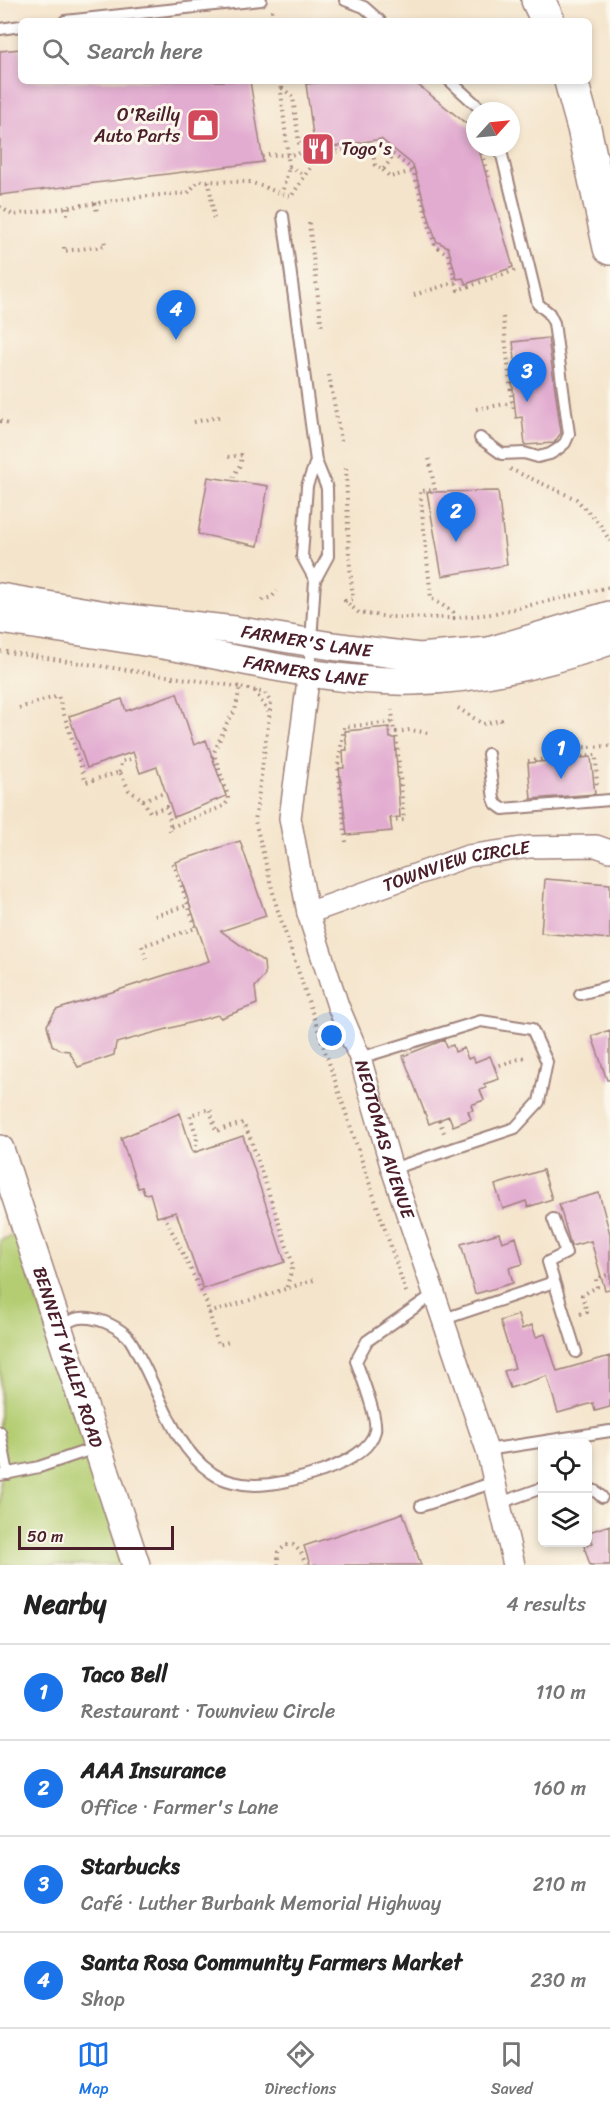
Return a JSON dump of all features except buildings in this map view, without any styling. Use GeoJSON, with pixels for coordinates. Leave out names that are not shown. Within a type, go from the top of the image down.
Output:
{"type":"FeatureCollection","features":[{"type":"Feature","properties":{"kind":"highway"},"geometry":{"type":"LineString","coordinates":[[538,0],[547,18]]}},
{"type":"Feature","properties":{"kind":"highway"},"geometry":{"type":"LineString","coordinates":[[572,84],[584,128],[610,248]]}},
{"type":"Feature","properties":{"kind":"street","name":"FARMER'S LANE"},"geometry":{"type":"LineString","coordinates":[[0,597],[118,617],[235,630],[419,657],[489,651],[610,615]]}},
{"type":"Feature","properties":{"kind":"street","name":"FARMERS LANE"},"geometry":{"type":"LineString","coordinates":[[0,620],[124,638],[345,679],[369,680],[452,679],[494,673],[541,664],[610,641]]}},
{"type":"Feature","properties":{"kind":"street","name":"NEOTOMAS AVENUE"},"geometry":{"type":"LineString","coordinates":[[309,673],[290,818],[308,913],[338,1006],[360,1058],[392,1168],[486,1450],[514,1565]]}},
{"type":"Feature","properties":{"kind":"street","name":"TOWNVIEW CIRCLE"},"geometry":{"type":"LineString","coordinates":[[308,913],[468,856],[529,847],[596,846],[610,851]]}},
{"type":"Feature","properties":{"kind":"street","name":"BENNETT VALLEY ROAD"},"geometry":{"type":"LineString","coordinates":[[0,1149],[136,1565]]}},
{"type":"Feature","properties":{"kind":"lane"},"geometry":{"type":"LineString","coordinates":[[93,18],[261,0]]}},
{"type":"Feature","properties":{"kind":"lane"},"geometry":{"type":"LineString","coordinates":[[345,0],[364,7],[377,18]]}},
{"type":"Feature","properties":{"kind":"lane"},"geometry":{"type":"LineString","coordinates":[[0,28],[18,26]]}},
{"type":"Feature","properties":{"kind":"lane"},"geometry":{"type":"LineString","coordinates":[[454,84],[475,102]]}},
{"type":"Feature","properties":{"kind":"lane"},"geometry":{"type":"LineString","coordinates":[[480,438],[502,454],[524,453],[538,457],[550,454],[568,439],[554,323],[549,313],[538,304],[502,156]]}},
{"type":"Feature","properties":{"kind":"lane"},"geometry":{"type":"LineString","coordinates":[[283,216],[316,461],[327,488],[328,556],[315,580],[309,673]]}},
{"type":"Feature","properties":{"kind":"lane"},"geometry":{"type":"LineString","coordinates":[[315,580],[302,556],[307,486],[316,461]]}},
{"type":"Feature","properties":{"kind":"lane"},"geometry":{"type":"LineString","coordinates":[[488,754],[494,799],[496,804],[503,809],[610,800]]}},
{"type":"Feature","properties":{"kind":"lane"},"geometry":{"type":"LineString","coordinates":[[580,994],[610,986]]}},
{"type":"Feature","properties":{"kind":"lane"},"geometry":{"type":"LineString","coordinates":[[360,1058],[481,1021],[532,1029],[547,1062],[539,1102],[515,1128],[392,1168]]}},
{"type":"Feature","properties":{"kind":"lane"},"geometry":{"type":"LineString","coordinates":[[553,1219],[566,1253],[548,1262],[576,1352]]}},
{"type":"Feature","properties":{"kind":"lane"},"geometry":{"type":"LineString","coordinates":[[444,1319],[554,1282]]}},
{"type":"Feature","properties":{"kind":"lane"},"geometry":{"type":"LineString","coordinates":[[59,1326],[80,1318],[105,1321],[128,1336],[152,1379],[176,1431],[193,1457],[213,1474],[231,1481],[254,1485],[276,1484],[308,1476],[350,1459],[368,1446],[375,1430],[369,1399],[357,1361],[367,1341],[434,1294]]}},
{"type":"Feature","properties":{"kind":"lane"},"geometry":{"type":"LineString","coordinates":[[486,1450],[610,1431]]}},
{"type":"Feature","properties":{"kind":"lane"},"geometry":{"type":"LineString","coordinates":[[0,1432],[4,1475],[39,1467],[99,1447]]}},
{"type":"Feature","properties":{"kind":"lane"},"geometry":{"type":"LineString","coordinates":[[421,1506],[497,1492],[538,1488]]}},
{"type":"Feature","properties":{"kind":"lane"},"geometry":{"type":"LineString","coordinates":[[592,1490],[602,1497]]}},
{"type":"Feature","properties":{"kind":"path"},"geometry":{"type":"LineString","coordinates":[[280,87],[293,98],[299,143],[307,151]]}},
{"type":"Feature","properties":{"kind":"path"},"geometry":{"type":"LineString","coordinates":[[280,87],[289,167],[282,194]]}},
{"type":"Feature","properties":{"kind":"path"},"geometry":{"type":"LineString","coordinates":[[262,156],[280,153],[288,155],[307,151],[319,154],[381,145],[413,171],[435,246],[448,254],[458,290],[529,266]]}},
{"type":"Feature","properties":{"kind":"path"},"geometry":{"type":"LineString","coordinates":[[372,146],[375,165],[390,177],[413,171]]}},
{"type":"Feature","properties":{"kind":"path"},"geometry":{"type":"LineString","coordinates":[[0,207],[13,215],[94,203],[188,193],[198,181],[250,182],[291,197],[319,154]]}},
{"type":"Feature","properties":{"kind":"path"},"geometry":{"type":"LineString","coordinates":[[382,170],[394,155]]}},
{"type":"Feature","properties":{"kind":"path"},"geometry":{"type":"LineString","coordinates":[[289,167],[305,175]]}},
{"type":"Feature","properties":{"kind":"path"},"geometry":{"type":"LineString","coordinates":[[209,181],[214,220]]}},
{"type":"Feature","properties":{"kind":"path"},"geometry":{"type":"LineString","coordinates":[[94,203],[97,212]]}},
{"type":"Feature","properties":{"kind":"path"},"geometry":{"type":"LineString","coordinates":[[67,207],[67,215]]}},
{"type":"Feature","properties":{"kind":"path"},"geometry":{"type":"LineString","coordinates":[[309,224],[322,330]]}},
{"type":"Feature","properties":{"kind":"path"},"geometry":{"type":"LineString","coordinates":[[64,247],[64,251],[105,246],[104,239]]}},
{"type":"Feature","properties":{"kind":"path"},"geometry":{"type":"LineString","coordinates":[[414,295],[456,282]]}},
{"type":"Feature","properties":{"kind":"path"},"geometry":{"type":"LineString","coordinates":[[503,317],[513,412]]}},
{"type":"Feature","properties":{"kind":"path"},"geometry":{"type":"LineString","coordinates":[[329,375],[341,441]]}},
{"type":"Feature","properties":{"kind":"path"},"geometry":{"type":"LineString","coordinates":[[476,409],[512,403]]}},
{"type":"Feature","properties":{"kind":"path"},"geometry":{"type":"LineString","coordinates":[[194,422],[223,416]]}},
{"type":"Feature","properties":{"kind":"path"},"geometry":{"type":"LineString","coordinates":[[0,421],[11,425]]}},
{"type":"Feature","properties":{"kind":"path"},"geometry":{"type":"LineString","coordinates":[[228,457],[242,455],[242,462],[234,473],[233,480]]}},
{"type":"Feature","properties":{"kind":"path"},"geometry":{"type":"LineString","coordinates":[[429,459],[435,490],[420,491],[431,598],[453,612],[454,618]]}},
{"type":"Feature","properties":{"kind":"path"},"geometry":{"type":"LineString","coordinates":[[504,464],[576,500],[599,523],[610,541]]}},
{"type":"Feature","properties":{"kind":"path"},"geometry":{"type":"LineString","coordinates":[[346,468],[353,599],[345,601],[359,613],[389,617],[454,618],[491,614],[610,587]]}},
{"type":"Feature","properties":{"kind":"path"},"geometry":{"type":"LineString","coordinates":[[262,600],[272,597],[277,591]]}},
{"type":"Feature","properties":{"kind":"path"},"geometry":{"type":"LineString","coordinates":[[0,651],[240,687],[265,693],[269,697],[271,703],[255,821],[262,853],[277,908],[406,1292]]}},
{"type":"Feature","properties":{"kind":"path"},"geometry":{"type":"LineString","coordinates":[[133,758],[121,762],[120,772],[129,790],[143,801],[150,812],[166,807],[171,829],[224,806],[228,801],[228,796],[213,755],[226,723],[235,711],[240,687]]}},
{"type":"Feature","properties":{"kind":"path"},"geometry":{"type":"LineString","coordinates":[[255,690],[269,714]]}},
{"type":"Feature","properties":{"kind":"path"},"geometry":{"type":"LineString","coordinates":[[19,708],[58,696],[86,782],[120,772]]}},
{"type":"Feature","properties":{"kind":"path"},"geometry":{"type":"LineString","coordinates":[[458,708],[483,724],[501,720],[502,723]]}},
{"type":"Feature","properties":{"kind":"path"},"geometry":{"type":"LineString","coordinates":[[390,821],[404,820],[392,710]]}},
{"type":"Feature","properties":{"kind":"path"},"geometry":{"type":"LineString","coordinates":[[346,842],[338,765],[344,727],[393,722]]}},
{"type":"Feature","properties":{"kind":"path"},"geometry":{"type":"LineString","coordinates":[[396,732],[410,730],[429,734]]}},
{"type":"Feature","properties":{"kind":"path"},"geometry":{"type":"LineString","coordinates":[[561,733],[568,757]]}},
{"type":"Feature","properties":{"kind":"path"},"geometry":{"type":"LineString","coordinates":[[595,746],[598,801]]}},
{"type":"Feature","properties":{"kind":"path"},"geometry":{"type":"LineString","coordinates":[[566,748],[610,746]]}},
{"type":"Feature","properties":{"kind":"path"},"geometry":{"type":"LineString","coordinates":[[528,761],[596,754]]}},
{"type":"Feature","properties":{"kind":"path"},"geometry":{"type":"LineString","coordinates":[[143,801],[164,793]]}},
{"type":"Feature","properties":{"kind":"path"},"geometry":{"type":"LineString","coordinates":[[146,959],[142,946],[196,928],[175,867],[169,861]]}},
{"type":"Feature","properties":{"kind":"path"},"geometry":{"type":"LineString","coordinates":[[155,916],[188,905]]}},
{"type":"Feature","properties":{"kind":"path"},"geometry":{"type":"LineString","coordinates":[[494,1067],[543,1051]]}},
{"type":"Feature","properties":{"kind":"path"},"geometry":{"type":"LineString","coordinates":[[195,1152],[197,1138],[190,1115],[210,1109],[216,1131],[243,1123],[250,1137],[293,1265],[286,1289]]}},
{"type":"Feature","properties":{"kind":"path"},"geometry":{"type":"LineString","coordinates":[[439,1120],[445,1135]]}},
{"type":"Feature","properties":{"kind":"path"},"geometry":{"type":"LineString","coordinates":[[164,1215],[206,1301],[219,1345],[232,1341]]}},
{"type":"Feature","properties":{"kind":"path"},"geometry":{"type":"LineString","coordinates":[[565,1318],[587,1312],[582,1295],[597,1287],[596,1280],[610,1274]]}},
{"type":"Feature","properties":{"kind":"path"},"geometry":{"type":"LineString","coordinates":[[209,1313],[317,1279]]}},
{"type":"Feature","properties":{"kind":"path"},"geometry":{"type":"LineString","coordinates":[[278,1565],[278,1552],[286,1545],[293,1545],[298,1547],[306,1565]]}},
{"type":"Feature","properties":{"kind":"green space"},"geometry":{"type":"Polygon","coordinates":[[[16,1235],[125,1565],[0,1565],[0,1240],[16,1235]]]}},
{"type":"Feature","properties":{"kind":"place","name":"O'Reilly Auto Parts"},"geometry":{"type":"Point","coordinates":[203,125]}},
{"type":"Feature","properties":{"kind":"place","name":"Togo's"},"geometry":{"type":"Point","coordinates":[318,149]}},
{"type":"Feature","properties":{"kind":"place","name":"Santa Rosa Community Farmers Market"},"geometry":{"type":"Point","coordinates":[176,340]}},
{"type":"Feature","properties":{"kind":"place","name":"Starbucks"},"geometry":{"type":"Point","coordinates":[527,402]}},
{"type":"Feature","properties":{"kind":"place","name":"AAA Insurance"},"geometry":{"type":"Point","coordinates":[456,542]}},
{"type":"Feature","properties":{"kind":"place","name":"Taco Bell"},"geometry":{"type":"Point","coordinates":[561,779]}}]}
